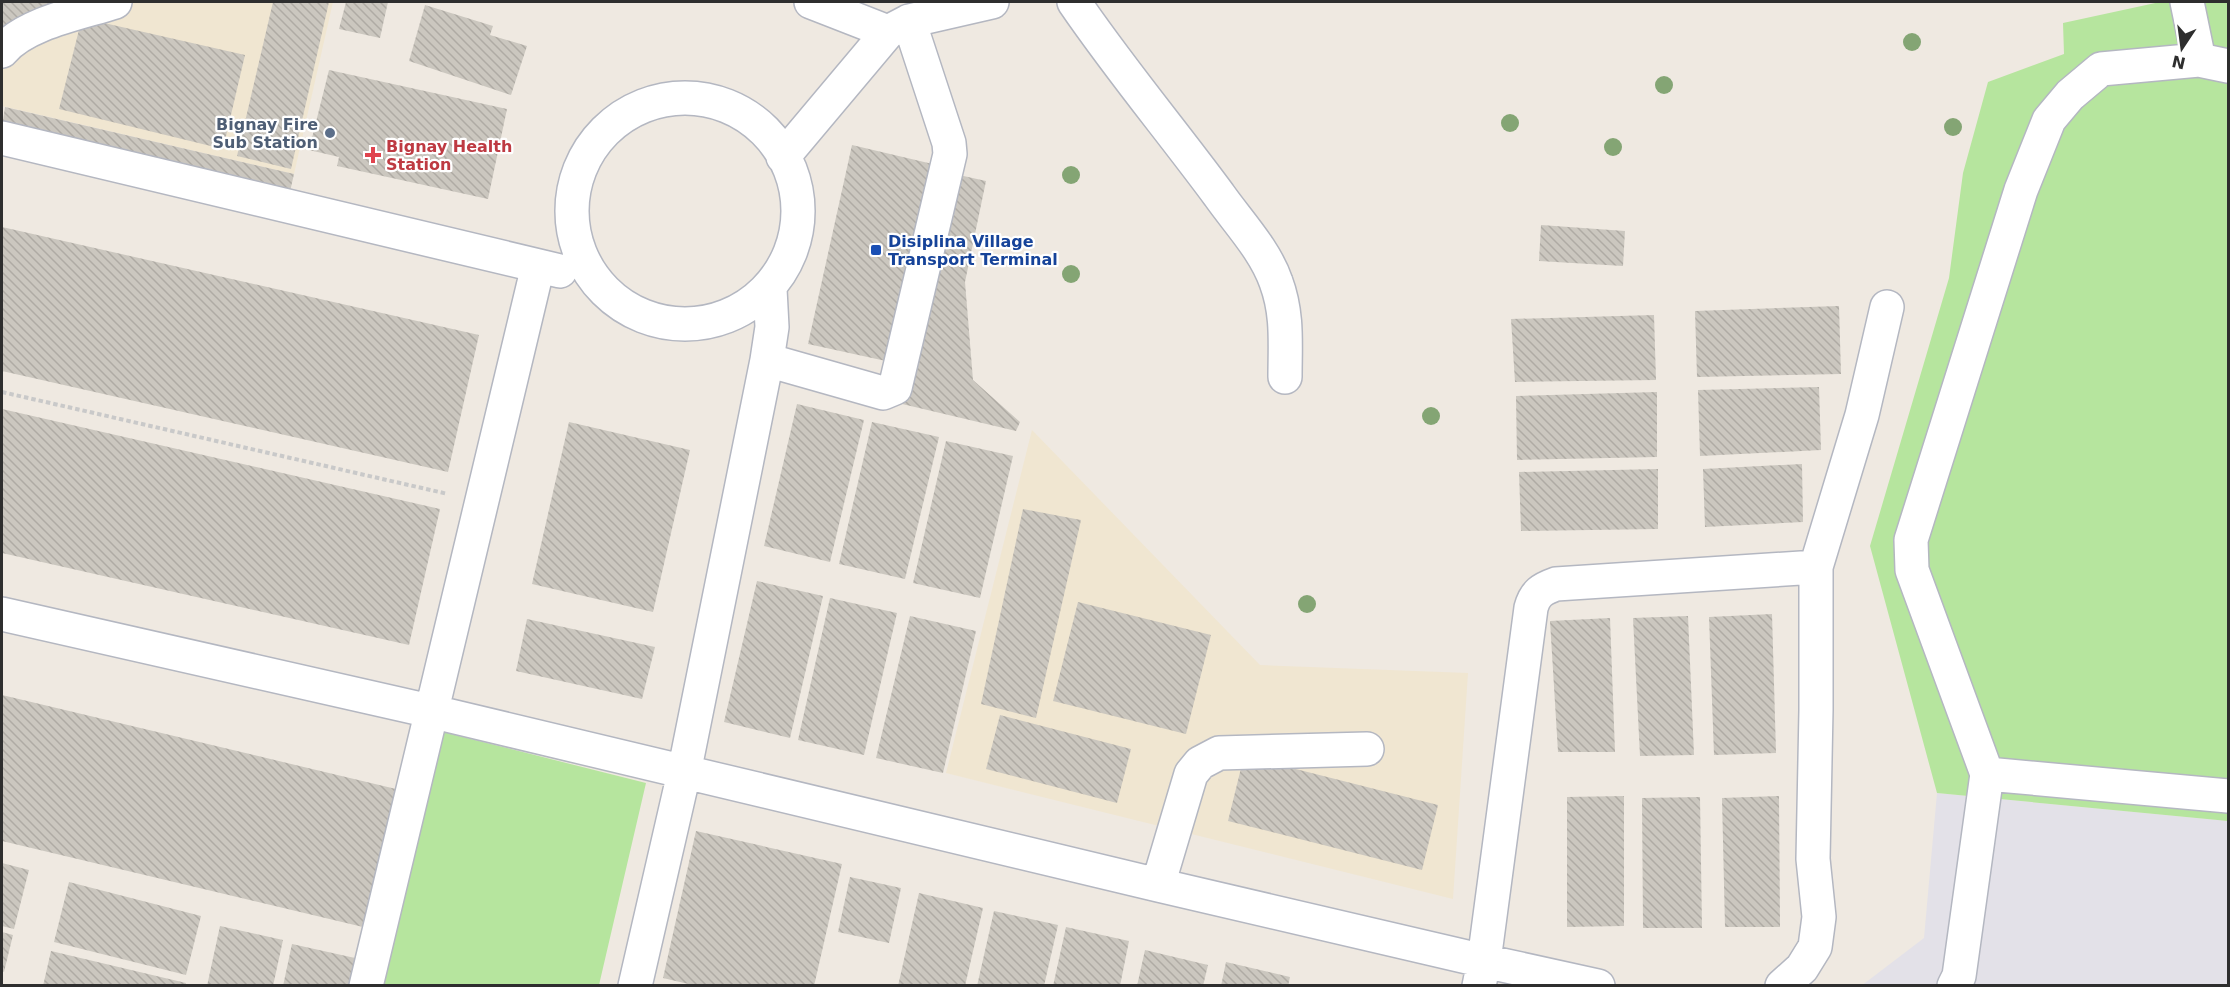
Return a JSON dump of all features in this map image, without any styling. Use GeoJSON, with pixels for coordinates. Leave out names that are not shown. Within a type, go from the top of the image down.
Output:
{"type":"FeatureCollection","features":[{"type":"Feature","properties":{"kind":"street"},"geometry":{"type":"LineString","coordinates":[[2,51],[10,41],[28,30],[116,2]]}},
{"type":"Feature","properties":{"kind":"street"},"geometry":{"type":"LineString","coordinates":[[811,2],[899,26],[992,2]]}},
{"type":"Feature","properties":{"kind":"street"},"geometry":{"type":"LineString","coordinates":[[1074,2],[1262,256],[1275,280],[1284,307],[1287,335],[1285,377]]}},
{"type":"Feature","properties":{"kind":"street"},"geometry":{"type":"LineString","coordinates":[[1953,986],[1959,976],[1986,774],[1912,570],[1911,540],[2021,190],[2049,120],[2070,95],[2101,69],[2214,63],[2187,2]]}},
{"type":"Feature","properties":{"kind":"street"},"geometry":{"type":"LineString","coordinates":[[783,157],[899,26]]}},
{"type":"Feature","properties":{"kind":"street"},"geometry":{"type":"LineString","coordinates":[[767,360],[883,393],[895,388],[950,154],[949,143],[899,26]]}},
{"type":"Feature","properties":{"kind":"street"},"geometry":{"type":"LineString","coordinates":[[674,98],[710,100],[747,115],[776,142],[783,157],[795,178],[800,216],[791,255],[770,289],[738,313],[701,325],[658,320],[627,310],[591,278],[580,257],[571,223],[573,187],[586,153],[609,126],[639,107],[674,98]]}},
{"type":"Feature","properties":{"kind":"street"},"geometry":{"type":"LineString","coordinates":[[2,138],[591,278]]}},
{"type":"Feature","properties":{"kind":"street"},"geometry":{"type":"LineString","coordinates":[[366,986],[538,266]]}},
{"type":"Feature","properties":{"kind":"street"},"geometry":{"type":"LineString","coordinates":[[635,986],[684,773],[767,360],[772,327],[770,289]]}},
{"type":"Feature","properties":{"kind":"street"},"geometry":{"type":"LineString","coordinates":[[1782,986],[1802,968],[1815,947],[1819,917],[1813,859],[1816,567],[1862,415],[1887,307]]}},
{"type":"Feature","properties":{"kind":"street"},"geometry":{"type":"LineString","coordinates":[[1482,973],[1529,621],[1535,596],[1544,588],[1556,584],[1816,567]]}},
{"type":"Feature","properties":{"kind":"street"},"geometry":{"type":"LineString","coordinates":[[2,614],[430,711],[1158,885],[1482,973],[1598,986]]}},
{"type":"Feature","properties":{"kind":"street"},"geometry":{"type":"LineString","coordinates":[[1158,885],[1191,774],[1200,763],[1219,753],[1367,749]]}},
{"type":"Feature","properties":{"kind":"street"},"geometry":{"type":"LineString","coordinates":[[1986,774],[2229,796]]}},
{"type":"Feature","properties":{"kind":"path"},"geometry":{"type":"LineString","coordinates":[[2,392],[481,502]]}},
{"type":"Feature","properties":{"kind":"shaded area"},"geometry":{"type":"Polygon","coordinates":[[[2,2],[333,2],[294,174],[2,106],[2,2]]]}},
{"type":"Feature","properties":{"kind":"shaded area"},"geometry":{"type":"Polygon","coordinates":[[[1032,430],[1260,665],[1468,673],[1453,899],[946,773],[1032,430]]]}},
{"type":"Feature","properties":{"kind":"shaded area"},"geometry":{"type":"Polygon","coordinates":[[[1937,793],[2228,821],[2228,985],[1861,986],[1924,938],[1937,793]]]}},
{"type":"Feature","properties":{"kind":"green space"},"geometry":{"type":"Polygon","coordinates":[[[2160,2],[2228,2],[2228,821],[1937,793],[1870,546],[1949,278],[1963,173],[1988,82],[2064,54],[2063,23],[2160,2]]]}},
{"type":"Feature","properties":{"kind":"green space"},"geometry":{"type":"Polygon","coordinates":[[[439,731],[646,783],[599,985],[380,986],[439,731]]]}},
{"type":"Feature","properties":{"kind":"building"},"geometry":{"type":"Polygon","coordinates":[[[2,2],[77,2],[2,28],[2,2]]]}},
{"type":"Feature","properties":{"kind":"building"},"geometry":{"type":"Polygon","coordinates":[[[273,2],[329,2],[291,169],[237,156],[273,2]]]}},
{"type":"Feature","properties":{"kind":"building"},"geometry":{"type":"Polygon","coordinates":[[[346,2],[388,2],[380,38],[339,29],[346,2]]]}},
{"type":"Feature","properties":{"kind":"building"},"geometry":{"type":"Polygon","coordinates":[[[425,5],[493,26],[490,35],[527,46],[511,95],[409,61],[425,5]]]}},
{"type":"Feature","properties":{"kind":"building"},"geometry":{"type":"Polygon","coordinates":[[[82,18],[245,55],[223,149],[59,109],[82,18]]]}},
{"type":"Feature","properties":{"kind":"building"},"geometry":{"type":"Polygon","coordinates":[[[329,70],[507,109],[488,199],[337,166],[339,157],[309,150],[329,70]]]}},
{"type":"Feature","properties":{"kind":"building"},"geometry":{"type":"Polygon","coordinates":[[[5,107],[294,174],[289,196],[2,127],[5,107]]]}},
{"type":"Feature","properties":{"kind":"building"},"geometry":{"type":"Polygon","coordinates":[[[852,145],[941,166],[895,363],[808,344],[852,145]]]}},
{"type":"Feature","properties":{"kind":"building"},"geometry":{"type":"Polygon","coordinates":[[[950,173],[986,181],[965,282],[973,380],[1020,422],[1016,431],[898,403],[950,173]]]}},
{"type":"Feature","properties":{"kind":"building"},"geometry":{"type":"Polygon","coordinates":[[[1541,225],[1625,231],[1623,266],[1539,261],[1541,225]]]}},
{"type":"Feature","properties":{"kind":"building"},"geometry":{"type":"Polygon","coordinates":[[[2,227],[479,335],[448,472],[2,371],[2,227]]]}},
{"type":"Feature","properties":{"kind":"building"},"geometry":{"type":"Polygon","coordinates":[[[1839,306],[1841,374],[1697,377],[1695,311],[1839,306]]]}},
{"type":"Feature","properties":{"kind":"building"},"geometry":{"type":"Polygon","coordinates":[[[1654,315],[1656,380],[1515,382],[1511,319],[1654,315]]]}},
{"type":"Feature","properties":{"kind":"building"},"geometry":{"type":"Polygon","coordinates":[[[1819,387],[1821,450],[1700,456],[1698,390],[1819,387]]]}},
{"type":"Feature","properties":{"kind":"building"},"geometry":{"type":"Polygon","coordinates":[[[1657,392],[1657,457],[1517,460],[1516,396],[1657,392]]]}},
{"type":"Feature","properties":{"kind":"building"},"geometry":{"type":"Polygon","coordinates":[[[797,404],[864,420],[830,562],[764,546],[797,404]]]}},
{"type":"Feature","properties":{"kind":"building"},"geometry":{"type":"Polygon","coordinates":[[[2,409],[440,509],[409,645],[2,553],[2,409]]]}},
{"type":"Feature","properties":{"kind":"building"},"geometry":{"type":"Polygon","coordinates":[[[569,422],[690,450],[653,612],[532,584],[569,422]]]}},
{"type":"Feature","properties":{"kind":"building"},"geometry":{"type":"Polygon","coordinates":[[[872,422],[939,437],[905,579],[839,564],[872,422]]]}},
{"type":"Feature","properties":{"kind":"building"},"geometry":{"type":"Polygon","coordinates":[[[946,441],[1013,456],[980,598],[913,583],[946,441]]]}},
{"type":"Feature","properties":{"kind":"building"},"geometry":{"type":"Polygon","coordinates":[[[1802,464],[1803,522],[1705,527],[1703,469],[1802,464]]]}},
{"type":"Feature","properties":{"kind":"building"},"geometry":{"type":"Polygon","coordinates":[[[1658,469],[1658,529],[1521,531],[1519,472],[1658,469]]]}},
{"type":"Feature","properties":{"kind":"building"},"geometry":{"type":"Polygon","coordinates":[[[1023,509],[1081,520],[1036,718],[981,704],[1023,509]]]}},
{"type":"Feature","properties":{"kind":"building"},"geometry":{"type":"Polygon","coordinates":[[[757,581],[823,596],[790,738],[724,722],[757,581]]]}},
{"type":"Feature","properties":{"kind":"building"},"geometry":{"type":"Polygon","coordinates":[[[830,598],[897,613],[864,755],[798,740],[830,598]]]}},
{"type":"Feature","properties":{"kind":"building"},"geometry":{"type":"Polygon","coordinates":[[[1078,602],[1211,635],[1186,734],[1053,701],[1078,602]]]}},
{"type":"Feature","properties":{"kind":"building"},"geometry":{"type":"Polygon","coordinates":[[[1772,614],[1776,753],[1714,755],[1709,617],[1772,614]]]}},
{"type":"Feature","properties":{"kind":"building"},"geometry":{"type":"Polygon","coordinates":[[[910,616],[976,631],[943,773],[876,758],[910,616]]]}},
{"type":"Feature","properties":{"kind":"building"},"geometry":{"type":"Polygon","coordinates":[[[1688,616],[1694,755],[1640,756],[1633,618],[1688,616]]]}},
{"type":"Feature","properties":{"kind":"building"},"geometry":{"type":"Polygon","coordinates":[[[1610,618],[1615,752],[1558,752],[1550,621],[1610,618]]]}},
{"type":"Feature","properties":{"kind":"building"},"geometry":{"type":"Polygon","coordinates":[[[527,619],[655,647],[642,699],[516,671],[527,619]]]}},
{"type":"Feature","properties":{"kind":"building"},"geometry":{"type":"Polygon","coordinates":[[[2,695],[396,789],[363,927],[2,841],[2,695]]]}},
{"type":"Feature","properties":{"kind":"building"},"geometry":{"type":"Polygon","coordinates":[[[1000,715],[1131,749],[1117,803],[986,769],[1000,715]]]}},
{"type":"Feature","properties":{"kind":"building"},"geometry":{"type":"Polygon","coordinates":[[[1244,756],[1438,805],[1422,870],[1228,821],[1244,756]]]}},
{"type":"Feature","properties":{"kind":"building"},"geometry":{"type":"Polygon","coordinates":[[[1624,796],[1624,926],[1567,927],[1567,797],[1624,796]]]}},
{"type":"Feature","properties":{"kind":"building"},"geometry":{"type":"Polygon","coordinates":[[[1779,796],[1780,927],[1725,927],[1722,798],[1779,796]]]}},
{"type":"Feature","properties":{"kind":"building"},"geometry":{"type":"Polygon","coordinates":[[[1700,797],[1702,928],[1643,928],[1642,798],[1700,797]]]}},
{"type":"Feature","properties":{"kind":"building"},"geometry":{"type":"Polygon","coordinates":[[[696,831],[842,864],[814,986],[697,986],[663,978],[696,831]]]}},
{"type":"Feature","properties":{"kind":"building"},"geometry":{"type":"Polygon","coordinates":[[[2,863],[29,870],[14,929],[2,926],[2,863]]]}},
{"type":"Feature","properties":{"kind":"building"},"geometry":{"type":"Polygon","coordinates":[[[850,877],[901,888],[889,943],[838,932],[850,877]]]}},
{"type":"Feature","properties":{"kind":"building"},"geometry":{"type":"Polygon","coordinates":[[[69,882],[201,916],[186,975],[54,942],[69,882]]]}},
{"type":"Feature","properties":{"kind":"building"},"geometry":{"type":"Polygon","coordinates":[[[919,893],[983,908],[965,986],[898,986],[919,893]]]}},
{"type":"Feature","properties":{"kind":"building"},"geometry":{"type":"Polygon","coordinates":[[[994,911],[1058,925],[1044,986],[977,986],[994,911]]]}},
{"type":"Feature","properties":{"kind":"building"},"geometry":{"type":"Polygon","coordinates":[[[220,926],[283,940],[273,986],[207,986],[220,926]]]}},
{"type":"Feature","properties":{"kind":"building"},"geometry":{"type":"Polygon","coordinates":[[[1066,927],[1129,941],[1120,986],[1053,986],[1066,927]]]}},
{"type":"Feature","properties":{"kind":"building"},"geometry":{"type":"Polygon","coordinates":[[[2,932],[13,935],[4,972],[2,971],[2,932]]]}},
{"type":"Feature","properties":{"kind":"building"},"geometry":{"type":"Polygon","coordinates":[[[292,944],[355,958],[349,986],[283,986],[292,944]]]}},
{"type":"Feature","properties":{"kind":"building"},"geometry":{"type":"Polygon","coordinates":[[[1145,950],[1208,965],[1203,986],[1137,986],[1145,950]]]}},
{"type":"Feature","properties":{"kind":"building"},"geometry":{"type":"Polygon","coordinates":[[[51,951],[186,983],[185,986],[43,986],[51,951]]]}},
{"type":"Feature","properties":{"kind":"building"},"geometry":{"type":"Polygon","coordinates":[[[1226,962],[1290,977],[1288,986],[1221,986],[1226,962]]]}},
{"type":"Feature","properties":{"kind":"place","name":"Bignay Fire Sub Station"},"geometry":{"type":"Point","coordinates":[330,133]}},
{"type":"Feature","properties":{"kind":"place","name":"Bignay Health Station"},"geometry":{"type":"Point","coordinates":[373,155]}},
{"type":"Feature","properties":{"kind":"place","name":"Disiplina Village Transport Terminal"},"geometry":{"type":"Point","coordinates":[876,250]}}]}
